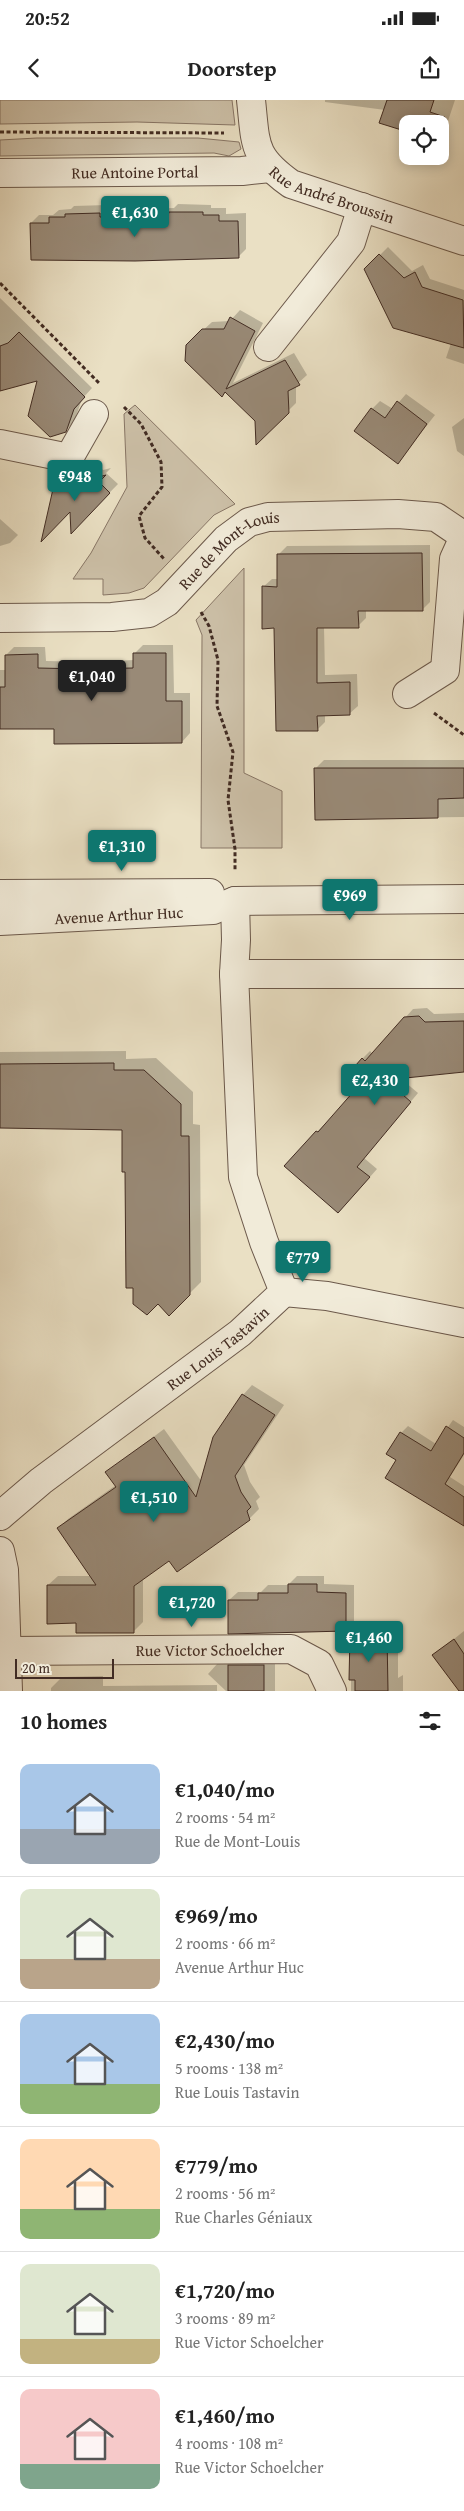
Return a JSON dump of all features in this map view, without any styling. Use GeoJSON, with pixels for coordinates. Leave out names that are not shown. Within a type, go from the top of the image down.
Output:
{"type":"FeatureCollection","features":[{"type":"Feature","properties":{"kind":"street","name":"Rue André Broussin"},"geometry":{"type":"LineString","coordinates":[[251,100],[259,153],[270,168],[291,184],[464,241]]}},
{"type":"Feature","properties":{"kind":"street","name":"Rue Antoine Portal"},"geometry":{"type":"LineString","coordinates":[[0,174],[242,171],[270,168]]}},
{"type":"Feature","properties":{"kind":"street"},"geometry":{"type":"LineString","coordinates":[[268,347],[351,242],[362,208]]}},
{"type":"Feature","properties":{"kind":"street"},"geometry":{"type":"LineString","coordinates":[[0,444],[69,458],[94,414]]}},
{"type":"Feature","properties":{"kind":"street","name":"Rue de Mont-Louis"},"geometry":{"type":"LineString","coordinates":[[0,618],[112,617],[149,613],[167,602],[226,539],[249,522],[268,517],[398,514],[436,517],[464,537]]}},
{"type":"Feature","properties":{"kind":"street"},"geometry":{"type":"LineString","coordinates":[[407,694],[444,670],[454,559],[464,537]]}},
{"type":"Feature","properties":{"kind":"street","name":"Avenue Arthur Huc"},"geometry":{"type":"LineString","coordinates":[[0,894],[214,893],[235,901],[464,899]]}},
{"type":"Feature","properties":{"kind":"street","name":"Avenue Arthur Huc"},"geometry":{"type":"LineString","coordinates":[[0,921],[213,910],[235,901]]}},
{"type":"Feature","properties":{"kind":"street","name":"Rue Louis Tastavin"},"geometry":{"type":"LineString","coordinates":[[0,1516],[41,1481],[240,1333],[284,1292],[264,1242],[243,1178],[234,974],[236,940],[235,901]]}},
{"type":"Feature","properties":{"kind":"street"},"geometry":{"type":"LineString","coordinates":[[234,974],[464,974]]}},
{"type":"Feature","properties":{"kind":"street"},"geometry":{"type":"LineString","coordinates":[[284,1292],[327,1296],[464,1323]]}},
{"type":"Feature","properties":{"kind":"street"},"geometry":{"type":"LineString","coordinates":[[1,1564],[8,1651],[8,1691]]}},
{"type":"Feature","properties":{"kind":"street","name":"Rue Victor Schoelcher"},"geometry":{"type":"LineString","coordinates":[[8,1651],[291,1649],[319,1664],[332,1691]]}},
{"type":"Feature","properties":{"kind":"path"},"geometry":{"type":"LineString","coordinates":[[0,132],[225,133]]}},
{"type":"Feature","properties":{"kind":"path"},"geometry":{"type":"LineString","coordinates":[[186,582],[211,634],[218,660],[218,706],[234,752],[228,800],[236,849],[235,901]]}},
{"type":"Feature","properties":{"kind":"shaded area"},"geometry":{"type":"Polygon","coordinates":[[[0,100],[232,100],[235,125],[137,122],[0,124],[0,100]]]}},
{"type":"Feature","properties":{"kind":"shaded area"},"geometry":{"type":"Polygon","coordinates":[[[37,138],[198,138],[239,142],[241,149],[229,156],[214,153],[0,156],[0,140],[37,138]]]}},
{"type":"Feature","properties":{"kind":"shaded area"},"geometry":{"type":"Polygon","coordinates":[[[135,405],[235,504],[214,515],[144,588],[129,593],[103,595],[103,579],[73,579],[91,553],[127,487],[124,414],[135,405]]]}},
{"type":"Feature","properties":{"kind":"shaded area"},"geometry":{"type":"Polygon","coordinates":[[[244,568],[244,773],[282,791],[282,848],[201,848],[202,635],[196,620],[244,568]]]}},
{"type":"Feature","properties":{"kind":"building"},"geometry":{"type":"Polygon","coordinates":[[[387,100],[434,100],[430,112],[439,115],[399,115],[399,129],[379,123],[387,100]]]}},
{"type":"Feature","properties":{"kind":"building"},"geometry":{"type":"Polygon","coordinates":[[[169,212],[203,212],[203,215],[219,215],[219,221],[238,221],[239,258],[135,261],[31,260],[30,223],[49,223],[49,217],[65,217],[65,214],[100,213],[100,217],[168,216],[169,212]]]}},
{"type":"Feature","properties":{"kind":"building"},"geometry":{"type":"Polygon","coordinates":[[[379,254],[404,278],[415,272],[422,287],[463,300],[464,348],[393,328],[364,269],[379,254]]]}},
{"type":"Feature","properties":{"kind":"building"},"geometry":{"type":"Polygon","coordinates":[[[230,317],[255,331],[226,389],[285,360],[300,385],[288,391],[289,413],[256,445],[255,421],[225,392],[222,397],[185,361],[186,345],[202,329],[224,329],[230,317]]]}},
{"type":"Feature","properties":{"kind":"building"},"geometry":{"type":"Polygon","coordinates":[[[19,332],[85,397],[74,409],[66,432],[50,437],[28,416],[37,381],[0,391],[0,346],[8,343],[19,332]]]}},
{"type":"Feature","properties":{"kind":"building"},"geometry":{"type":"Polygon","coordinates":[[[397,401],[427,424],[398,464],[354,431],[371,408],[385,418],[397,401]]]}},
{"type":"Feature","properties":{"kind":"building"},"geometry":{"type":"Polygon","coordinates":[[[88,471],[95,478],[106,475],[99,482],[110,493],[71,534],[70,512],[41,542],[53,489],[76,483],[88,471]]]}},
{"type":"Feature","properties":{"kind":"building"},"geometry":{"type":"Polygon","coordinates":[[[422,553],[423,611],[358,611],[359,628],[317,628],[317,683],[350,682],[350,715],[317,716],[318,731],[276,731],[274,628],[262,629],[262,586],[277,587],[277,554],[422,553]]]}},
{"type":"Feature","properties":{"kind":"building"},"geometry":{"type":"Polygon","coordinates":[[[133,653],[166,653],[166,701],[182,701],[182,743],[54,744],[54,729],[0,729],[0,687],[5,687],[5,655],[38,654],[38,668],[85,669],[133,668],[133,653]]]}},
{"type":"Feature","properties":{"kind":"building"},"geometry":{"type":"Polygon","coordinates":[[[314,768],[464,768],[464,798],[438,799],[438,818],[315,820],[314,768]]]}},
{"type":"Feature","properties":{"kind":"building"},"geometry":{"type":"Polygon","coordinates":[[[419,1016],[425,1022],[464,1021],[464,1072],[386,1080],[411,1102],[357,1167],[370,1177],[338,1213],[284,1166],[316,1131],[318,1132],[354,1091],[342,1081],[362,1058],[365,1061],[404,1017],[419,1016]]]}},
{"type":"Feature","properties":{"kind":"building"},"geometry":{"type":"Polygon","coordinates":[[[114,1063],[114,1070],[144,1070],[181,1104],[181,1136],[189,1136],[190,1295],[169,1316],[158,1304],[147,1315],[133,1304],[133,1288],[126,1288],[125,1172],[122,1172],[122,1130],[0,1128],[0,1064],[114,1063]]]}},
{"type":"Feature","properties":{"kind":"building"},"geometry":{"type":"Polygon","coordinates":[[[242,1394],[275,1415],[235,1476],[241,1492],[251,1507],[247,1511],[250,1520],[177,1572],[169,1561],[134,1586],[134,1633],[76,1633],[76,1623],[47,1624],[47,1585],[96,1585],[57,1528],[116,1487],[105,1472],[154,1437],[196,1497],[213,1437],[242,1394]]]}},
{"type":"Feature","properties":{"kind":"building"},"geometry":{"type":"Polygon","coordinates":[[[446,1426],[464,1438],[464,1453],[445,1484],[464,1497],[464,1526],[385,1478],[396,1460],[386,1454],[400,1432],[431,1451],[446,1426]]]}},
{"type":"Feature","properties":{"kind":"building"},"geometry":{"type":"Polygon","coordinates":[[[288,1584],[317,1584],[317,1592],[346,1593],[346,1631],[228,1634],[228,1600],[258,1600],[258,1593],[288,1593],[288,1584]]]}},
{"type":"Feature","properties":{"kind":"building"},"geometry":{"type":"Polygon","coordinates":[[[350,1635],[387,1635],[388,1691],[355,1691],[355,1680],[349,1680],[350,1635]]]}},
{"type":"Feature","properties":{"kind":"building"},"geometry":{"type":"Polygon","coordinates":[[[454,1639],[464,1654],[464,1691],[459,1691],[432,1655],[454,1639]]]}},
{"type":"Feature","properties":{"kind":"building"},"geometry":{"type":"Polygon","coordinates":[[[228,1665],[264,1665],[264,1691],[228,1691],[228,1665]]]}}]}
